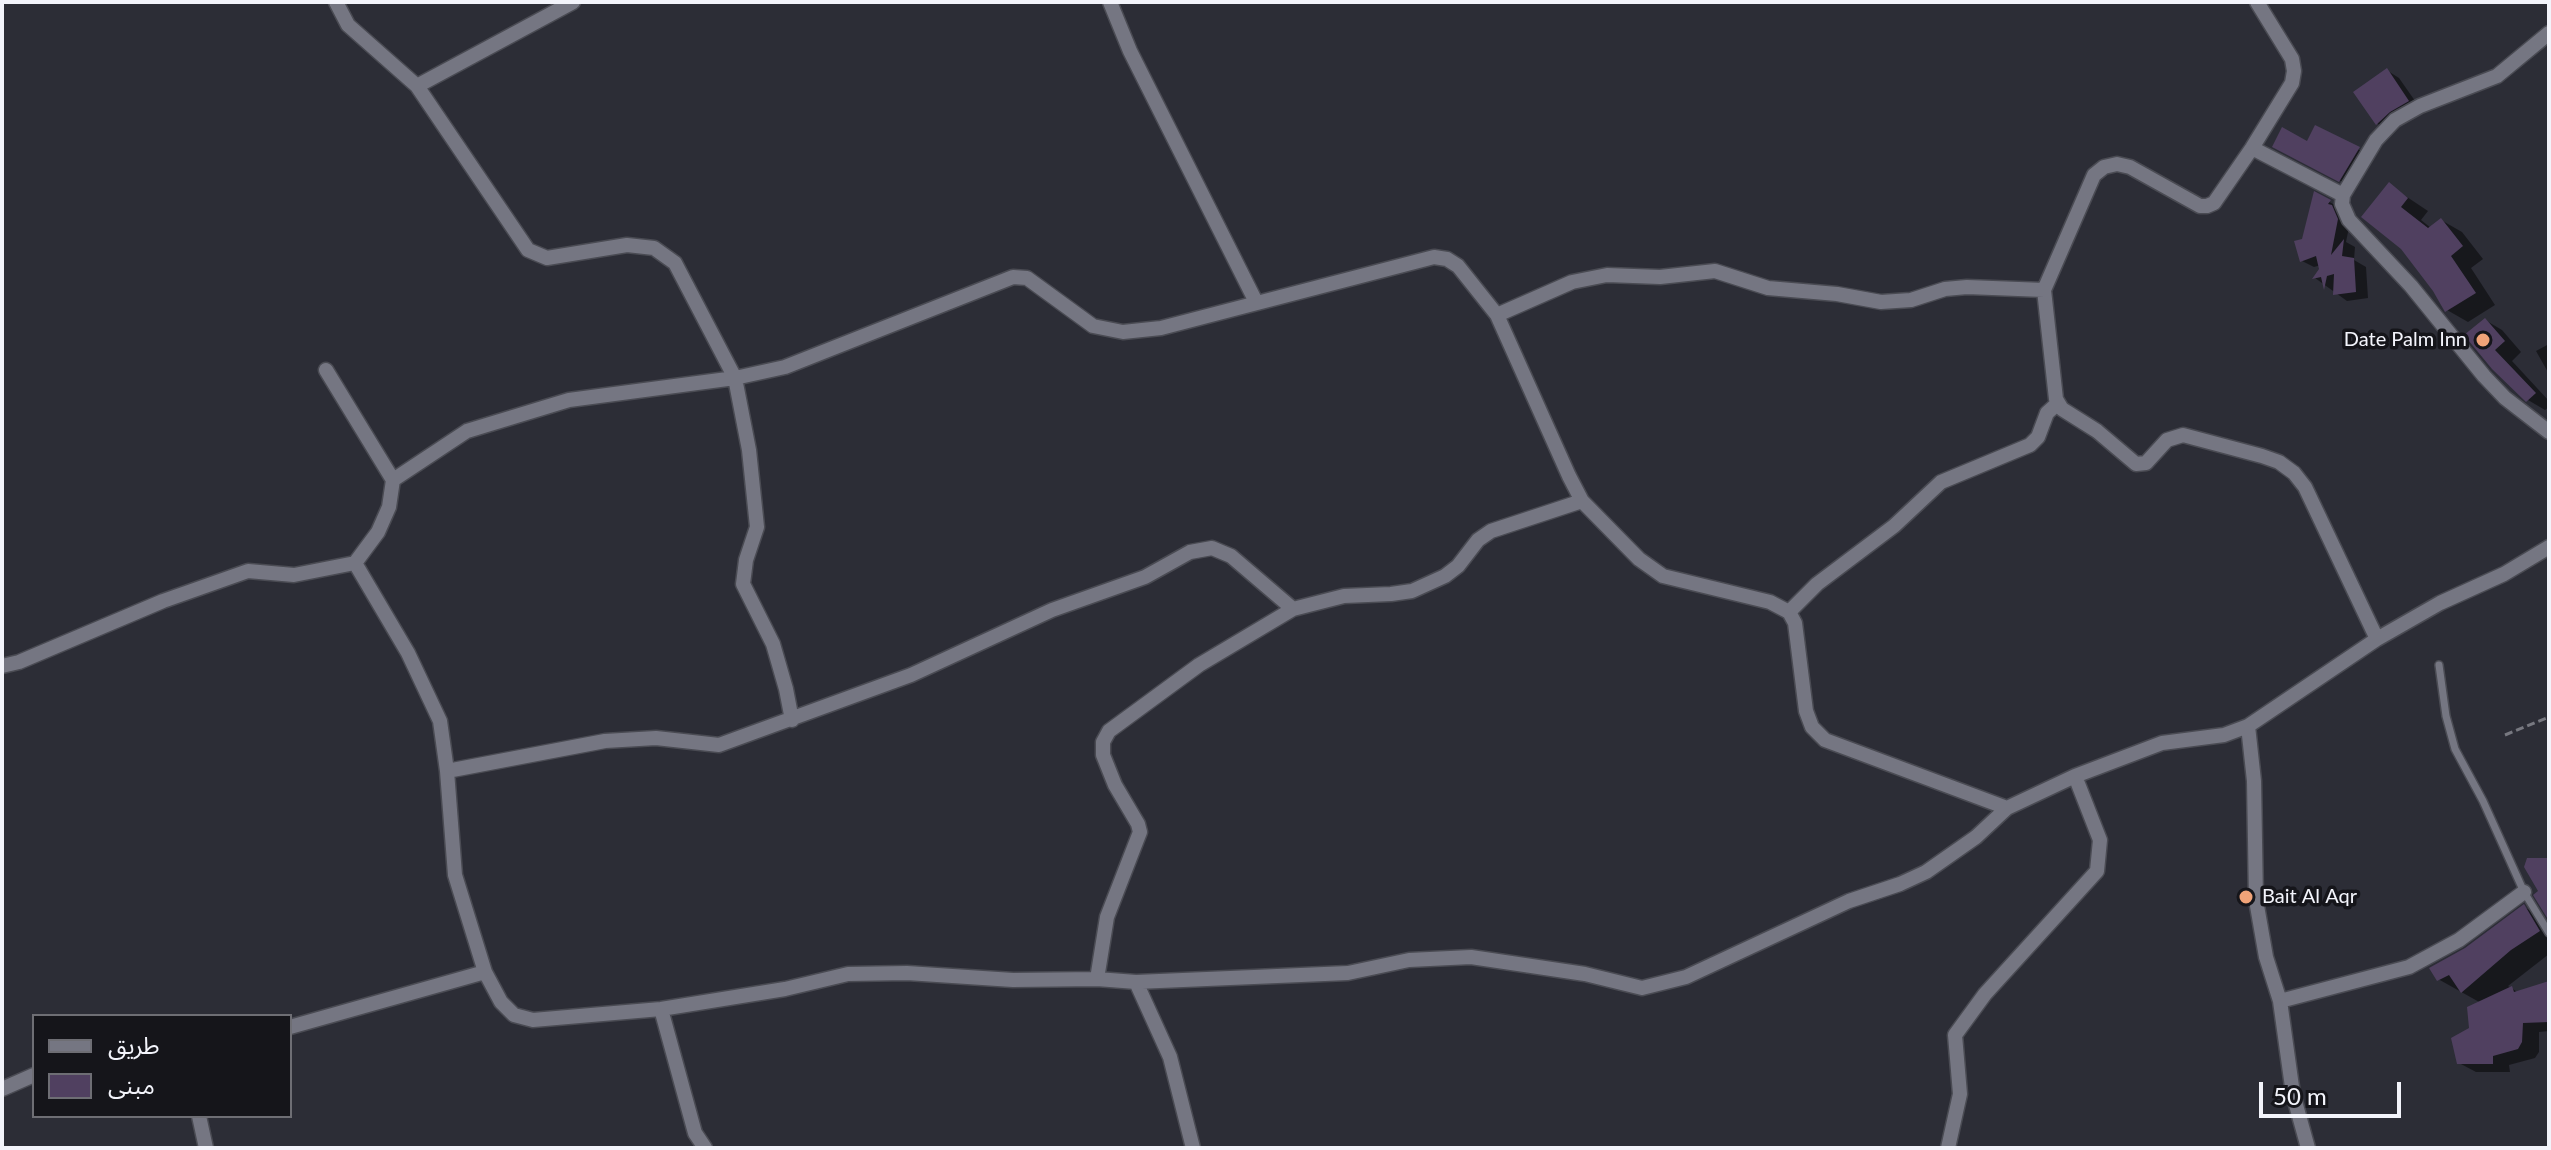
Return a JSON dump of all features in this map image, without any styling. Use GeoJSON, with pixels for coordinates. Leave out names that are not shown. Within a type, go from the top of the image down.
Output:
{"type":"FeatureCollection","features":[{"type":"Feature","properties":{"kind":"street"},"geometry":{"type":"LineString","coordinates":[[336,2],[348,25],[417,86],[528,250],[547,258],[627,245],[654,248],[675,263],[735,378],[749,450],[757,527],[746,560],[743,584],[773,644],[792,720]]}},
{"type":"Feature","properties":{"kind":"street"},"geometry":{"type":"LineString","coordinates":[[417,86],[573,2]]}},
{"type":"Feature","properties":{"kind":"street"},"geometry":{"type":"LineString","coordinates":[[1110,2],[1130,51],[1256,302]]}},
{"type":"Feature","properties":{"kind":"street"},"geometry":{"type":"LineString","coordinates":[[2257,2],[2286,48],[2294,71],[2286,93],[2214,203],[2200,206],[2130,167],[2117,164],[2104,167],[2094,175],[2044,290],[2058,403],[2136,464],[2146,463],[2167,440],[2183,435],[2262,456],[2279,462],[2294,473],[2305,487],[2377,639]]}},
{"type":"Feature","properties":{"kind":"street"},"geometry":{"type":"LineString","coordinates":[[2549,33],[2497,76],[2420,106],[2395,120],[2376,140],[2343,195],[2342,204],[2349,220],[2411,286],[2484,376],[2505,398],[2549,432]]}},
{"type":"Feature","properties":{"kind":"street"},"geometry":{"type":"LineString","coordinates":[[2252,148],[2343,195]]}},
{"type":"Feature","properties":{"kind":"street"},"geometry":{"type":"LineString","coordinates":[[393,480],[467,431],[569,400],[735,378],[785,367],[1013,277],[1027,278],[1093,326],[1123,332],[1161,328],[1434,257],[1447,259],[1458,266],[1497,315],[1582,501],[1639,559],[1663,576],[1770,602],[1789,612],[1795,623],[1806,711],[1812,727],[1825,740],[2007,808]]}},
{"type":"Feature","properties":{"kind":"street"},"geometry":{"type":"LineString","coordinates":[[1497,315],[1572,282],[1607,275],[1660,277],[1715,271],[1768,288],[1837,294],[1881,302],[1911,300],[1945,289],[1967,287],[2044,290]]}},
{"type":"Feature","properties":{"kind":"street"},"geometry":{"type":"LineString","coordinates":[[2,666],[19,662],[163,601],[248,571],[294,575],[355,563],[378,532],[389,507],[393,480],[326,370]]}},
{"type":"Feature","properties":{"kind":"street"},"geometry":{"type":"LineString","coordinates":[[1789,612],[1817,584],[1894,526],[1941,482],[2030,445],[2038,437],[2047,413],[2058,403]]}},
{"type":"Feature","properties":{"kind":"street"},"geometry":{"type":"LineString","coordinates":[[1097,979],[1107,917],[1140,832],[1103,755],[1103,742],[1109,731],[1199,665],[1293,609],[1318,600],[1344,596],[1412,591],[1445,576],[1458,566],[1478,540],[1491,531],[1582,501]]}},
{"type":"Feature","properties":{"kind":"street"},"geometry":{"type":"LineString","coordinates":[[355,563],[408,653],[440,721],[455,875],[485,972],[501,1002],[514,1015],[533,1020],[661,1009],[785,989],[848,974],[907,973],[1013,980],[1136,982],[1348,973],[1409,960],[1471,957],[1585,974],[1642,988],[1686,977],[1849,901],[1926,872],[1976,837],[2007,808],[2075,776],[2162,743],[2224,735],[2248,726],[2377,639],[2440,603],[2504,574],[2549,547]]}},
{"type":"Feature","properties":{"kind":"street"},"geometry":{"type":"LineString","coordinates":[[447,771],[605,741],[656,738],[719,745],[911,675],[1052,610],[1145,577],[1190,552],[1212,548],[1231,556],[1293,609]]}},
{"type":"Feature","properties":{"kind":"street"},"geometry":{"type":"LineString","coordinates":[[2248,726],[2254,781],[2256,900],[2266,957],[2280,1001],[2293,1094],[2308,1148]]}},
{"type":"Feature","properties":{"kind":"street"},"geometry":{"type":"LineString","coordinates":[[1948,1148],[1960,1094],[1955,1035],[1985,994],[2097,871],[2100,840],[2075,776]]}},
{"type":"Feature","properties":{"kind":"street"},"geometry":{"type":"LineString","coordinates":[[2280,1001],[2409,967],[2459,940],[2524,892]]}},
{"type":"Feature","properties":{"kind":"street"},"geometry":{"type":"LineString","coordinates":[[292,1026],[485,972]]}},
{"type":"Feature","properties":{"kind":"street"},"geometry":{"type":"LineString","coordinates":[[1136,982],[1170,1057],[1193,1148]]}},
{"type":"Feature","properties":{"kind":"street"},"geometry":{"type":"LineString","coordinates":[[661,1009],[695,1133],[705,1148]]}},
{"type":"Feature","properties":{"kind":"street"},"geometry":{"type":"LineString","coordinates":[[2,1089],[32,1076]]}},
{"type":"Feature","properties":{"kind":"street"},"geometry":{"type":"LineString","coordinates":[[199,1118],[206,1148]]}},
{"type":"Feature","properties":{"kind":"lane"},"geometry":{"type":"LineString","coordinates":[[2439,665],[2446,716],[2455,749],[2483,801],[2524,892],[2549,933]]}},
{"type":"Feature","properties":{"kind":"path"},"geometry":{"type":"LineString","coordinates":[[2505,735],[2549,717]]}},
{"type":"Feature","properties":{"kind":"building"},"geometry":{"type":"Polygon","coordinates":[[[2387,68],[2409,101],[2376,125],[2353,92],[2387,68]]]}},
{"type":"Feature","properties":{"kind":"building"},"geometry":{"type":"Polygon","coordinates":[[[2315,125],[2360,147],[2339,182],[2272,147],[2282,127],[2307,141],[2315,125]]]}},
{"type":"Feature","properties":{"kind":"building"},"geometry":{"type":"Polygon","coordinates":[[[2389,182],[2408,198],[2401,207],[2428,228],[2441,218],[2463,246],[2451,256],[2476,293],[2445,312],[2401,249],[2361,217],[2389,182]]]}},
{"type":"Feature","properties":{"kind":"building"},"geometry":{"type":"Polygon","coordinates":[[[2314,191],[2331,200],[2328,204],[2332,205],[2338,219],[2331,255],[2344,239],[2342,256],[2354,258],[2356,292],[2333,295],[2334,274],[2327,276],[2324,290],[2321,277],[2312,279],[2319,269],[2316,256],[2300,262],[2294,241],[2302,239],[2314,191]]]}},
{"type":"Feature","properties":{"kind":"building"},"geometry":{"type":"Polygon","coordinates":[[[2485,318],[2505,341],[2495,350],[2536,393],[2526,402],[2492,369],[2464,335],[2485,318]]]}},
{"type":"Feature","properties":{"kind":"building"},"geometry":{"type":"Polygon","coordinates":[[[2527,858],[2549,858],[2549,921],[2533,895],[2538,891],[2524,867],[2527,858]]]}},
{"type":"Feature","properties":{"kind":"building"},"geometry":{"type":"Polygon","coordinates":[[[2524,904],[2540,931],[2511,950],[2461,993],[2449,975],[2437,981],[2429,968],[2465,948],[2524,904]]]}},
{"type":"Feature","properties":{"kind":"building"},"geometry":{"type":"Polygon","coordinates":[[[2549,981],[2549,1022],[2523,1023],[2522,1042],[2518,1049],[2493,1056],[2493,1064],[2457,1064],[2451,1038],[2469,1028],[2467,1007],[2512,986],[2514,992],[2549,981]]]}},
{"type":"Feature","properties":{"kind":"place","name":"Date Palm Inn"},"geometry":{"type":"Point","coordinates":[2483,340]}},
{"type":"Feature","properties":{"kind":"place","name":"Bait Al Aqr"},"geometry":{"type":"Point","coordinates":[2246,897]}}]}
